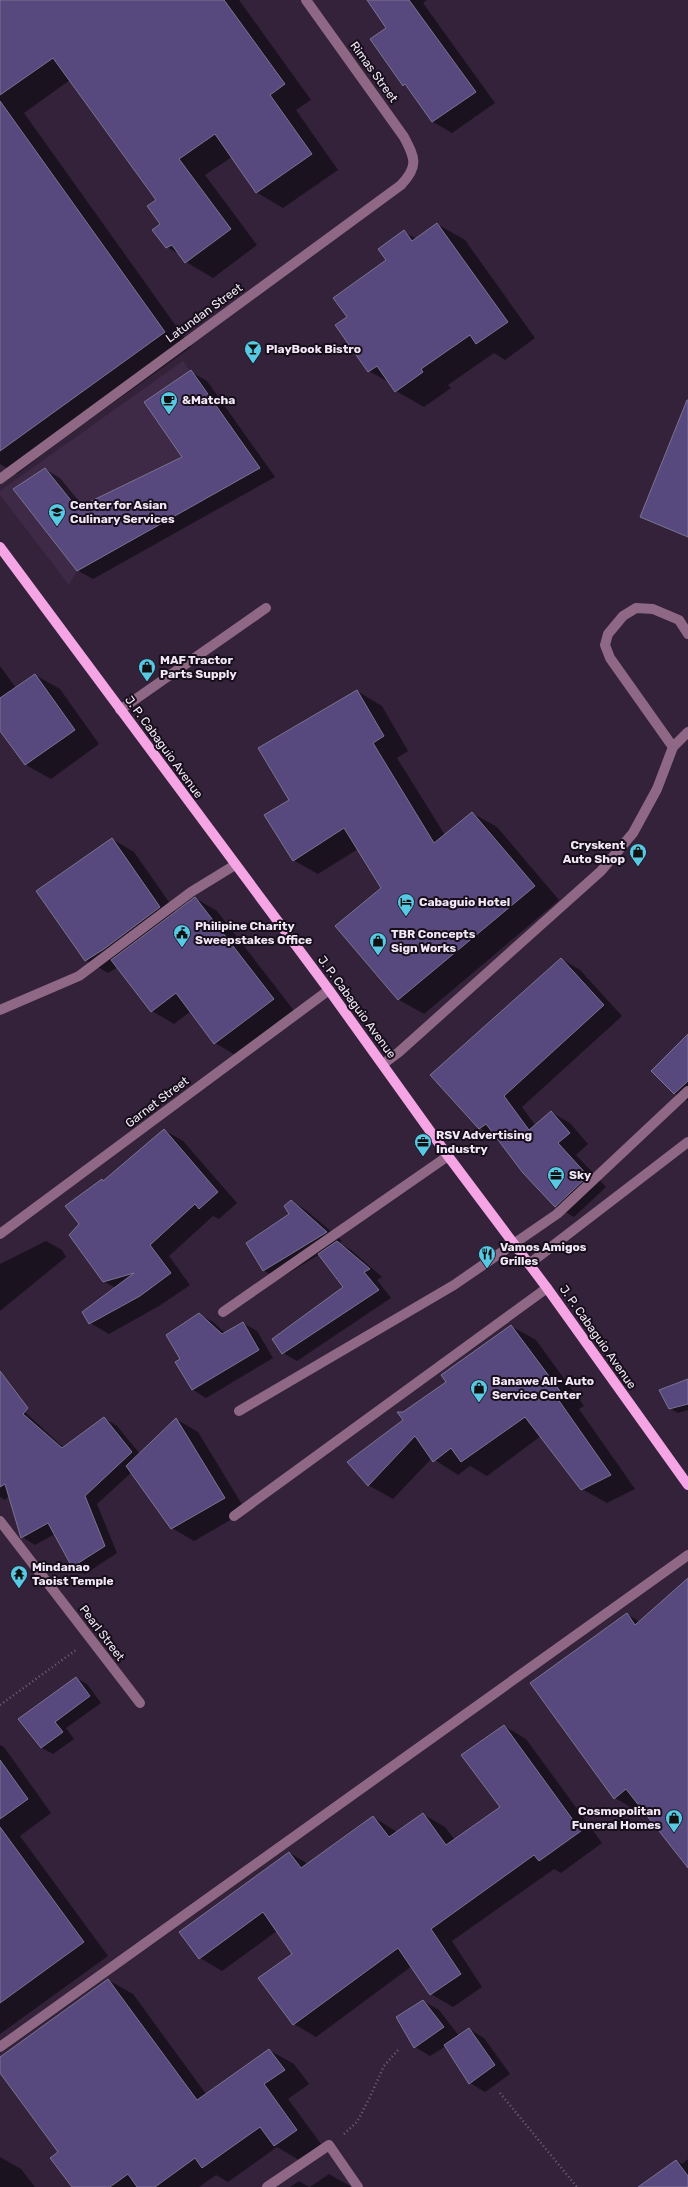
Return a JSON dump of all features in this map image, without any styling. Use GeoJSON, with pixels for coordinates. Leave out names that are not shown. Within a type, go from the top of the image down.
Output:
{"type":"FeatureCollection","features":[{"type":"Feature","properties":{"kind":"main road","name":"J. P. Cabaguio Avenue"},"geometry":{"type":"LineString","coordinates":[[0,548],[329,990],[448,1156],[547,1288],[688,1485]]}},
{"type":"Feature","properties":{"kind":"street","name":"Rimas Street"},"geometry":{"type":"LineString","coordinates":[[306,0],[404,137],[413,155],[414,162]]}},
{"type":"Feature","properties":{"kind":"street","name":"Latundan Street"},"geometry":{"type":"LineString","coordinates":[[0,479],[401,185],[412,174],[414,162]]}},
{"type":"Feature","properties":{"kind":"street"},"geometry":{"type":"LineString","coordinates":[[120,710],[266,608]]}},
{"type":"Feature","properties":{"kind":"street"},"geometry":{"type":"LineString","coordinates":[[673,747],[610,658],[605,645],[608,634],[623,616],[636,608],[653,609],[679,620],[688,634]]}},
{"type":"Feature","properties":{"kind":"street"},"geometry":{"type":"LineString","coordinates":[[383,1064],[399,1052],[601,871],[633,832],[657,788],[673,747],[688,732]]}},
{"type":"Feature","properties":{"kind":"street"},"geometry":{"type":"LineString","coordinates":[[0,1010],[79,976],[191,892],[235,865]]}},
{"type":"Feature","properties":{"kind":"street","name":"Garnet Street"},"geometry":{"type":"LineString","coordinates":[[0,1234],[329,990]]}},
{"type":"Feature","properties":{"kind":"street"},"geometry":{"type":"LineString","coordinates":[[239,1411],[454,1285],[557,1214],[688,1091]]}},
{"type":"Feature","properties":{"kind":"street"},"geometry":{"type":"LineString","coordinates":[[529,1264],[688,1142]]}},
{"type":"Feature","properties":{"kind":"street"},"geometry":{"type":"LineString","coordinates":[[223,1312],[448,1156]]}},
{"type":"Feature","properties":{"kind":"street"},"geometry":{"type":"LineString","coordinates":[[234,1516],[547,1288]]}},
{"type":"Feature","properties":{"kind":"street","name":"Pearl Street"},"geometry":{"type":"LineString","coordinates":[[0,1521],[140,1703]]}},
{"type":"Feature","properties":{"kind":"street"},"geometry":{"type":"LineString","coordinates":[[0,2047],[688,1555]]}},
{"type":"Feature","properties":{"kind":"street"},"geometry":{"type":"LineString","coordinates":[[267,2187],[329,2145],[358,2187]]}},
{"type":"Feature","properties":{"kind":"path"},"geometry":{"type":"LineString","coordinates":[[0,1705],[91,1639]]}},
{"type":"Feature","properties":{"kind":"path"},"geometry":{"type":"LineString","coordinates":[[329,2145],[357,2122],[384,2066],[398,2050]]}},
{"type":"Feature","properties":{"kind":"path"},"geometry":{"type":"LineString","coordinates":[[500,2093],[576,2187]]}},
{"type":"Feature","properties":{"kind":"shaded area"},"geometry":{"type":"Polygon","coordinates":[[[183,361],[260,468],[77,571],[69,585],[0,495],[0,491],[183,361]]]}},
{"type":"Feature","properties":{"kind":"building"},"geometry":{"type":"Polygon","coordinates":[[[0,0],[224,0],[285,84],[270,95],[312,154],[256,193],[215,134],[179,159],[231,229],[185,263],[172,245],[166,248],[152,230],[160,224],[147,206],[156,200],[53,58],[0,95],[0,0]]]}},
{"type":"Feature","properties":{"kind":"building"},"geometry":{"type":"Polygon","coordinates":[[[367,0],[409,0],[476,92],[432,122],[405,84],[403,86],[370,39],[386,28],[367,0]]]}},
{"type":"Feature","properties":{"kind":"building"},"geometry":{"type":"Polygon","coordinates":[[[0,101],[165,332],[0,451],[0,101]]]}},
{"type":"Feature","properties":{"kind":"building"},"geometry":{"type":"Polygon","coordinates":[[[437,223],[508,322],[476,344],[470,335],[421,369],[423,372],[395,392],[377,366],[368,372],[335,325],[347,317],[333,298],[386,260],[378,249],[404,230],[412,241],[437,223]]]}},
{"type":"Feature","properties":{"kind":"building"},"geometry":{"type":"Polygon","coordinates":[[[191,370],[260,468],[77,571],[13,489],[45,468],[77,508],[182,457],[144,402],[191,370]]]}},
{"type":"Feature","properties":{"kind":"building"},"geometry":{"type":"Polygon","coordinates":[[[688,400],[688,537],[640,517],[688,400]]]}},
{"type":"Feature","properties":{"kind":"building"},"geometry":{"type":"Polygon","coordinates":[[[35,674],[75,730],[25,765],[0,731],[0,698],[35,674]]]}},
{"type":"Feature","properties":{"kind":"building"},"geometry":{"type":"Polygon","coordinates":[[[357,690],[384,736],[373,743],[434,843],[472,812],[535,886],[398,1000],[335,926],[381,888],[344,828],[293,861],[264,815],[289,800],[258,748],[357,690]]]}},
{"type":"Feature","properties":{"kind":"building"},"geometry":{"type":"Polygon","coordinates":[[[112,838],[160,907],[104,949],[85,961],[36,891],[112,838]]]}},
{"type":"Feature","properties":{"kind":"building"},"geometry":{"type":"Polygon","coordinates":[[[195,897],[274,999],[214,1044],[176,993],[151,1012],[111,960],[195,897]]]}},
{"type":"Feature","properties":{"kind":"building"},"geometry":{"type":"Polygon","coordinates":[[[561,958],[604,1005],[504,1096],[529,1130],[551,1111],[570,1133],[558,1143],[588,1176],[555,1207],[523,1173],[486,1124],[479,1129],[430,1075],[561,958]]]}},
{"type":"Feature","properties":{"kind":"building"},"geometry":{"type":"Polygon","coordinates":[[[688,1034],[688,1081],[674,1094],[651,1071],[688,1034]]]}},
{"type":"Feature","properties":{"kind":"building"},"geometry":{"type":"Polygon","coordinates":[[[164,1129],[218,1192],[199,1209],[195,1204],[150,1245],[171,1273],[140,1296],[89,1324],[82,1312],[134,1273],[103,1282],[69,1235],[79,1224],[65,1206],[102,1179],[103,1181],[164,1129]]]}},
{"type":"Feature","properties":{"kind":"building"},"geometry":{"type":"Polygon","coordinates":[[[291,1200],[327,1232],[263,1271],[246,1243],[289,1214],[284,1206],[291,1200]]]}},
{"type":"Feature","properties":{"kind":"building"},"geometry":{"type":"Polygon","coordinates":[[[337,1241],[370,1269],[364,1272],[379,1290],[282,1354],[272,1339],[343,1287],[318,1254],[337,1241]]]}},
{"type":"Feature","properties":{"kind":"building"},"geometry":{"type":"Polygon","coordinates":[[[199,1313],[222,1334],[243,1322],[259,1350],[192,1390],[175,1362],[180,1359],[166,1335],[199,1313]]]}},
{"type":"Feature","properties":{"kind":"building","name":"Banawe All- Auto Service Center"},"geometry":{"type":"Polygon","coordinates":[[[511,1325],[560,1391],[555,1395],[611,1475],[581,1490],[525,1417],[461,1462],[451,1448],[433,1462],[415,1436],[368,1486],[347,1462],[403,1420],[397,1412],[403,1412],[446,1382],[441,1375],[511,1325]]]}},
{"type":"Feature","properties":{"kind":"building"},"geometry":{"type":"Polygon","coordinates":[[[0,1371],[28,1408],[23,1414],[62,1448],[104,1417],[132,1452],[85,1496],[105,1546],[72,1567],[48,1523],[21,1538],[5,1484],[0,1487],[0,1371]]]}},
{"type":"Feature","properties":{"kind":"building"},"geometry":{"type":"Polygon","coordinates":[[[688,1379],[688,1404],[669,1409],[659,1390],[688,1379]]]}},
{"type":"Feature","properties":{"kind":"building"},"geometry":{"type":"Polygon","coordinates":[[[176,1418],[225,1498],[171,1529],[126,1466],[176,1418]]]}},
{"type":"Feature","properties":{"kind":"building"},"geometry":{"type":"Polygon","coordinates":[[[688,1578],[688,1868],[626,1789],[614,1799],[530,1683],[627,1613],[635,1625],[688,1578]]]}},
{"type":"Feature","properties":{"kind":"building"},"geometry":{"type":"Polygon","coordinates":[[[76,1677],[90,1696],[55,1722],[63,1732],[41,1748],[18,1719],[76,1677]]]}},
{"type":"Feature","properties":{"kind":"building"},"geometry":{"type":"Polygon","coordinates":[[[504,1725],[581,1831],[539,1861],[534,1855],[431,1929],[461,1974],[430,1995],[398,1948],[293,2025],[258,1978],[292,1954],[263,1912],[199,1959],[179,1932],[289,1852],[301,1868],[373,1816],[389,1837],[423,1813],[446,1845],[500,1807],[461,1755],[504,1725]]]}},
{"type":"Feature","properties":{"kind":"building"},"geometry":{"type":"Polygon","coordinates":[[[0,1760],[28,1799],[0,1819],[0,1760]]]}},
{"type":"Feature","properties":{"kind":"building"},"geometry":{"type":"Polygon","coordinates":[[[0,1827],[84,1942],[0,2003],[0,1827]]]}},
{"type":"Feature","properties":{"kind":"building"},"geometry":{"type":"Polygon","coordinates":[[[108,1979],[197,2100],[269,2049],[285,2070],[264,2084],[297,2130],[274,2146],[260,2127],[202,2168],[195,2158],[155,2187],[137,2187],[128,2174],[110,2187],[72,2187],[50,2158],[58,2152],[0,2073],[0,2057],[108,1979]]]}},
{"type":"Feature","properties":{"kind":"building"},"geometry":{"type":"Polygon","coordinates":[[[423,2000],[444,2027],[414,2048],[396,2017],[423,2000]]]}},
{"type":"Feature","properties":{"kind":"building"},"geometry":{"type":"Polygon","coordinates":[[[469,2028],[495,2065],[469,2084],[444,2045],[469,2028]]]}},
{"type":"Feature","properties":{"kind":"building"},"geometry":{"type":"Polygon","coordinates":[[[676,2160],[688,2176],[688,2187],[638,2187],[676,2160]]]}},
{"type":"Feature","properties":{"kind":"place","name":"PlayBook Bistro"},"geometry":{"type":"Point","coordinates":[253,364]}},
{"type":"Feature","properties":{"kind":"place","name":"&Matcha"},"geometry":{"type":"Point","coordinates":[169,415]}},
{"type":"Feature","properties":{"kind":"place","name":"Center for Asian Culinary Services"},"geometry":{"type":"Point","coordinates":[57,527]}},
{"type":"Feature","properties":{"kind":"place","name":"MAF Tractor Parts Supply"},"geometry":{"type":"Point","coordinates":[147,682]}},
{"type":"Feature","properties":{"kind":"place","name":"Cryskent Auto Shop"},"geometry":{"type":"Point","coordinates":[638,867]}},
{"type":"Feature","properties":{"kind":"place","name":"Cabaguio Hotel"},"geometry":{"type":"Point","coordinates":[406,917]}},
{"type":"Feature","properties":{"kind":"place","name":"Philipine Charity Sweepstakes Office"},"geometry":{"type":"Point","coordinates":[182,948]}},
{"type":"Feature","properties":{"kind":"place","name":"TBR Concepts Sign Works"},"geometry":{"type":"Point","coordinates":[378,956]}},
{"type":"Feature","properties":{"kind":"place","name":"RSV Advertising Industry"},"geometry":{"type":"Point","coordinates":[423,1157]}},
{"type":"Feature","properties":{"kind":"place","name":"Sky"},"geometry":{"type":"Point","coordinates":[556,1190]}},
{"type":"Feature","properties":{"kind":"place","name":"Vamos Amigos Grilles"},"geometry":{"type":"Point","coordinates":[487,1269]}},
{"type":"Feature","properties":{"kind":"place","name":"Banawe All- Auto Service Center"},"geometry":{"type":"Point","coordinates":[479,1403]}},
{"type":"Feature","properties":{"kind":"place","name":"Mindanao Taoist Temple"},"geometry":{"type":"Point","coordinates":[19,1589]}},
{"type":"Feature","properties":{"kind":"place","name":"Cosmopolitan Funeral Homes"},"geometry":{"type":"Point","coordinates":[674,1833]}}]}
